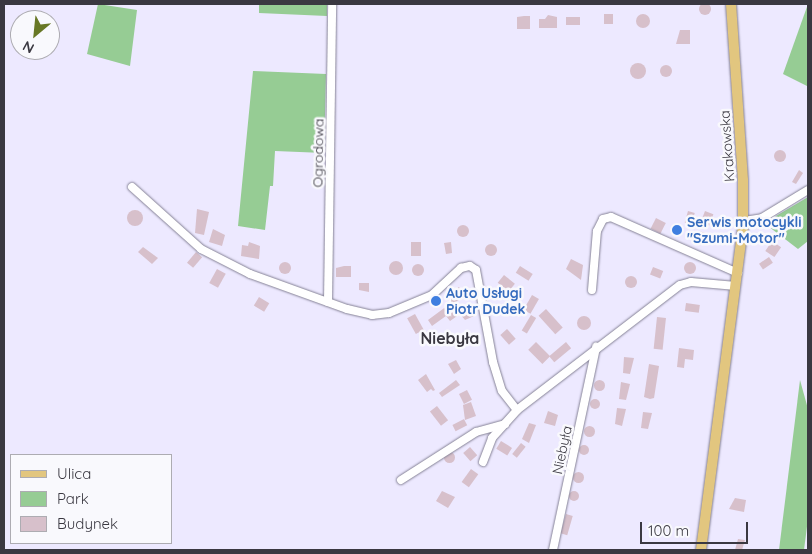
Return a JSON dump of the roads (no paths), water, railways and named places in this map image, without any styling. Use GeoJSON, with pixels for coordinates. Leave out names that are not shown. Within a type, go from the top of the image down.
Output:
{"type":"FeatureCollection","features":[{"type":"Feature","properties":{"kind":"main road","name":"Krakowska"},"geometry":{"type":"LineString","coordinates":[[701,550],[744,222],[730,4]]}},
{"type":"Feature","properties":{"kind":"street","name":"Ogrodowa"},"geometry":{"type":"LineString","coordinates":[[328,302],[332,4]]}},
{"type":"Feature","properties":{"kind":"street"},"geometry":{"type":"LineString","coordinates":[[132,187],[200,249],[250,274],[328,302],[372,315],[389,313],[432,295],[466,266],[476,270],[493,362],[502,391],[517,410]]}},
{"type":"Feature","properties":{"kind":"street"},"geometry":{"type":"LineString","coordinates":[[744,222],[762,218],[808,190]]}},
{"type":"Feature","properties":{"kind":"street"},"geometry":{"type":"LineString","coordinates":[[592,290],[596,231],[603,219],[611,217],[738,273]]}},
{"type":"Feature","properties":{"kind":"street"},"geometry":{"type":"LineString","coordinates":[[483,462],[492,438],[517,410],[684,284],[736,286]]}},
{"type":"Feature","properties":{"kind":"street","name":"Niebyła"},"geometry":{"type":"LineString","coordinates":[[553,550],[596,351]]}},
{"type":"Feature","properties":{"kind":"street"},"geometry":{"type":"LineString","coordinates":[[401,480],[476,432],[505,424]]}},
{"type":"Feature","properties":{"kind":"place","name":"Serwis motocykli \"Szumi-Motor\""},"geometry":{"type":"Point","coordinates":[677,230]}},
{"type":"Feature","properties":{"kind":"place","name":"Auto Usługi Piotr Dudek"},"geometry":{"type":"Point","coordinates":[436,301]}},
{"type":"Feature","properties":{"kind":"district","name":"Niebyła"},"geometry":{"type":"Point","coordinates":[450,338]}}]}
